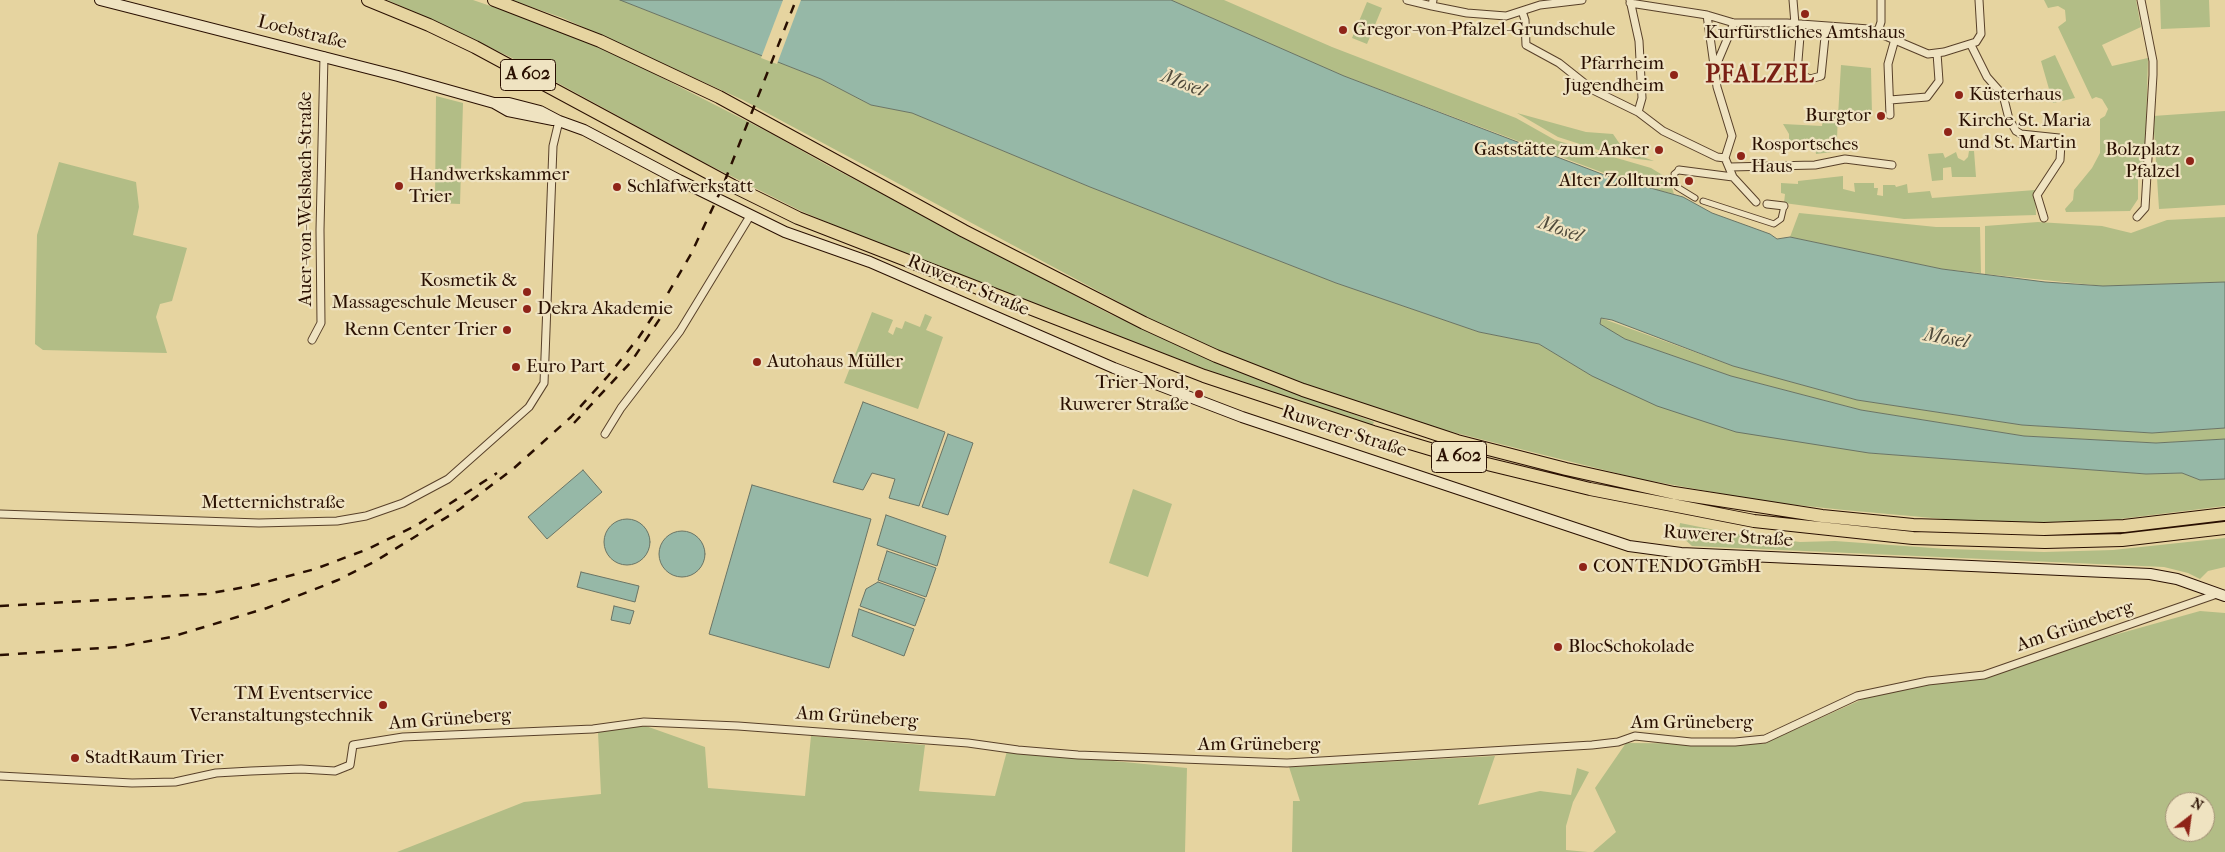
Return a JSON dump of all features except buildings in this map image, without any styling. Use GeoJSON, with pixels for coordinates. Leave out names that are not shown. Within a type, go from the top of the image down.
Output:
{"type":"FeatureCollection","features":[{"type":"Feature","properties":{"kind":"highway","name":"A 602"},"geometry":{"type":"LineString","coordinates":[[368,0],[429,25],[475,47],[733,186],[814,225],[1204,376],[1355,427],[1450,455],[1590,489],[1754,521],[1914,538],[2045,542],[2122,540],[2225,528]]}},
{"type":"Feature","properties":{"kind":"highway","name":"A 602"},"geometry":{"type":"LineString","coordinates":[[494,0],[600,41],[719,97],[964,231],[1153,328],[1216,356],[1303,390],[1457,441],[1566,470],[1683,494],[1822,516],[1913,525],[2044,529],[2124,526],[2225,514]]}},
{"type":"Feature","properties":{"kind":"main road","name":"Loebstraße"},"geometry":{"type":"LineString","coordinates":[[100,0],[324,56],[494,104],[522,115],[559,121]]}},
{"type":"Feature","properties":{"kind":"main road","name":"Ruwerer Straße"},"geometry":{"type":"LineString","coordinates":[[559,121],[584,130],[750,216],[785,232],[870,262],[1114,368],[1215,407],[1629,546],[1690,554],[2150,574],[2177,579],[2221,595]]}},
{"type":"Feature","properties":{"kind":"street"},"geometry":{"type":"LineString","coordinates":[[1407,0],[1432,3],[1467,13],[1506,16],[1540,5],[1582,0]]}},
{"type":"Feature","properties":{"kind":"street"},"geometry":{"type":"LineString","coordinates":[[1793,0],[1798,24],[1797,73],[1810,79],[1821,76],[1826,27]]}},
{"type":"Feature","properties":{"kind":"street"},"geometry":{"type":"LineString","coordinates":[[1878,31],[1881,22],[1881,0]]}},
{"type":"Feature","properties":{"kind":"street"},"geometry":{"type":"LineString","coordinates":[[1638,112],[1642,98],[1639,40],[1630,1],[1707,15],[1734,23],[1798,24],[1878,31],[1920,52],[1937,53],[1971,45],[1976,42],[1981,34],[1979,0]]}},
{"type":"Feature","properties":{"kind":"street"},"geometry":{"type":"LineString","coordinates":[[2137,217],[2145,208],[2154,75],[2153,60],[2141,0]]}},
{"type":"Feature","properties":{"kind":"street"},"geometry":{"type":"LineString","coordinates":[[1522,10],[1525,20],[1526,45],[1559,63],[1593,90],[1638,112],[1663,131],[1717,157],[1725,158]]}},
{"type":"Feature","properties":{"kind":"street"},"geometry":{"type":"LineString","coordinates":[[1707,15],[1717,88],[1732,136],[1725,158],[1733,176],[1756,202]]}},
{"type":"Feature","properties":{"kind":"street"},"geometry":{"type":"LineString","coordinates":[[1715,69],[1734,23]]}},
{"type":"Feature","properties":{"kind":"street"},"geometry":{"type":"LineString","coordinates":[[1890,115],[1888,64],[1895,39]]}},
{"type":"Feature","properties":{"kind":"street"},"geometry":{"type":"LineString","coordinates":[[1971,45],[1987,77],[2003,95],[2009,119],[2016,131],[2021,134],[2059,138],[2061,143],[2060,160],[2037,195],[2044,218]]}},
{"type":"Feature","properties":{"kind":"street"},"geometry":{"type":"LineString","coordinates":[[1890,100],[1927,97],[1939,81],[1937,53]]}},
{"type":"Feature","properties":{"kind":"street","name":"Auer-von-Welsbach-Straße"},"geometry":{"type":"LineString","coordinates":[[312,340],[321,322],[320,230],[324,56]]}},
{"type":"Feature","properties":{"kind":"street","name":"Metternichstraße"},"geometry":{"type":"LineString","coordinates":[[0,514],[259,523],[318,522],[366,516],[403,503],[448,479],[536,398],[546,377],[553,146],[559,121]]}},
{"type":"Feature","properties":{"kind":"street"},"geometry":{"type":"LineString","coordinates":[[1730,167],[1815,165],[1845,158],[1892,165]]}},
{"type":"Feature","properties":{"kind":"street"},"geometry":{"type":"LineString","coordinates":[[1695,198],[1677,187],[1674,174],[1680,170],[1733,176]]}},
{"type":"Feature","properties":{"kind":"street"},"geometry":{"type":"LineString","coordinates":[[1703,201],[1774,224],[1781,219],[1784,206],[1767,204]]}},
{"type":"Feature","properties":{"kind":"street"},"geometry":{"type":"LineString","coordinates":[[605,434],[621,408],[680,331],[750,216]]}},
{"type":"Feature","properties":{"kind":"street","name":"Am Grüneberg"},"geometry":{"type":"LineString","coordinates":[[0,776],[132,783],[189,780],[222,773],[295,769],[329,771],[345,768],[350,765],[353,745],[403,737],[593,729],[644,722],[738,726],[959,742],[1018,750],[1078,755],[1287,763],[1592,745],[1618,742],[1635,736],[1691,742],[1735,742],[1765,739],[1857,696],[1928,681],[1984,674],[2221,595]]}},
{"type":"Feature","properties":{"kind":"green space"},"geometry":{"type":"Polygon","coordinates":[[[387,0],[473,0],[546,25],[625,59],[772,134],[827,165],[1110,314],[1228,367],[1374,422],[1372,426],[1264,391],[1052,312],[883,246],[801,211],[699,160],[512,58],[387,0]]]}},
{"type":"Feature","properties":{"kind":"green space"},"geometry":{"type":"Polygon","coordinates":[[[511,0],[620,0],[821,79],[871,105],[912,113],[1090,187],[1336,283],[1479,332],[1539,344],[1592,376],[1869,453],[2146,474],[2182,473],[2200,480],[2225,479],[2225,506],[2120,519],[2053,522],[1977,522],[1844,510],[1768,502],[1640,479],[1428,426],[1340,398],[1212,348],[1152,320],[743,100],[563,18],[511,0]]]}},
{"type":"Feature","properties":{"kind":"green space"},"geometry":{"type":"Polygon","coordinates":[[[1171,0],[1224,0],[1332,47],[1516,118],[1555,140],[1651,168],[1669,179],[1674,194],[1636,185],[1344,76],[1171,0]]]}},
{"type":"Feature","properties":{"kind":"green space"},"geometry":{"type":"Polygon","coordinates":[[[2044,0],[2136,0],[2141,27],[2102,45],[2112,66],[2148,58],[2145,161],[2138,179],[2138,199],[2130,211],[2066,212],[2065,209],[2073,200],[2074,190],[2092,168],[2100,153],[2100,119],[2105,116],[2108,109],[2102,99],[2096,97],[2092,99],[2058,27],[2066,21],[2065,10],[2058,6],[2048,8],[2044,0]]]}},
{"type":"Feature","properties":{"kind":"green space"},"geometry":{"type":"Polygon","coordinates":[[[2160,0],[2209,0],[2210,27],[2161,29],[2160,0]]]}},
{"type":"Feature","properties":{"kind":"green space"},"geometry":{"type":"Polygon","coordinates":[[[1367,2],[1382,8],[1367,44],[1352,38],[1367,2]]]}},
{"type":"Feature","properties":{"kind":"green space"},"geometry":{"type":"Polygon","coordinates":[[[2055,55],[2075,98],[2053,103],[2041,61],[2055,55]]]}},
{"type":"Feature","properties":{"kind":"green space"},"geometry":{"type":"Polygon","coordinates":[[[1841,65],[1871,68],[1872,115],[1838,114],[1841,65]]]}},
{"type":"Feature","properties":{"kind":"green space"},"geometry":{"type":"Polygon","coordinates":[[[436,96],[463,103],[460,204],[435,203],[436,96]]]}},
{"type":"Feature","properties":{"kind":"green space","name":"Bolzplatz Pfalzel"},"geometry":{"type":"Polygon","coordinates":[[[2225,111],[2225,205],[2159,209],[2153,116],[2225,111]]]}},
{"type":"Feature","properties":{"kind":"green space"},"geometry":{"type":"Polygon","coordinates":[[[1517,113],[1586,132],[1613,134],[1624,150],[1654,161],[1630,158],[1623,154],[1617,156],[1558,137],[1517,113]]]}},
{"type":"Feature","properties":{"kind":"green space"},"geometry":{"type":"Polygon","coordinates":[[[1823,116],[1838,116],[1837,139],[1832,152],[1816,154],[1815,143],[1789,143],[1789,134],[1783,124],[1822,126],[1823,116]]]}},
{"type":"Feature","properties":{"kind":"green space"},"geometry":{"type":"Polygon","coordinates":[[[1969,151],[1974,151],[1976,177],[1952,177],[1951,167],[1943,168],[1943,180],[1932,181],[1928,154],[1943,153],[1945,158],[1956,152],[1958,158],[1964,161],[1968,157],[1969,151]]]}},
{"type":"Feature","properties":{"kind":"green space"},"geometry":{"type":"Polygon","coordinates":[[[59,162],[136,182],[139,207],[133,235],[187,248],[172,301],[160,304],[156,317],[167,353],[43,350],[35,344],[37,235],[59,162]]]}},
{"type":"Feature","properties":{"kind":"green space"},"geometry":{"type":"Polygon","coordinates":[[[1843,176],[1843,189],[1855,192],[1854,183],[1874,183],[1874,188],[1878,188],[1877,195],[1883,196],[1883,185],[1895,185],[1896,187],[1907,184],[1908,193],[1930,191],[1932,198],[2035,190],[2036,215],[1904,219],[1784,203],[1785,194],[1781,193],[1781,183],[1798,184],[1798,181],[1843,176]]]}},
{"type":"Feature","properties":{"kind":"green space"},"geometry":{"type":"Polygon","coordinates":[[[1799,213],[1936,227],[1980,227],[1981,273],[1942,269],[1790,237],[1799,213]]]}},
{"type":"Feature","properties":{"kind":"green space"},"geometry":{"type":"Polygon","coordinates":[[[2225,217],[2225,282],[2103,286],[1985,274],[1985,226],[2038,222],[2102,226],[2131,233],[2167,220],[2225,217]]]}},
{"type":"Feature","properties":{"kind":"green space"},"geometry":{"type":"Polygon","coordinates":[[[872,312],[893,320],[888,332],[893,335],[896,327],[902,329],[905,321],[920,327],[925,314],[932,317],[926,330],[943,337],[918,409],[844,383],[872,312]]]}},
{"type":"Feature","properties":{"kind":"green space"},"geometry":{"type":"Polygon","coordinates":[[[1601,318],[1733,366],[1857,400],[2022,425],[2152,433],[2225,428],[2225,439],[2156,443],[2024,436],[1861,410],[1731,376],[1625,339],[1600,325],[1601,318]]]}},
{"type":"Feature","properties":{"kind":"green space"},"geometry":{"type":"Polygon","coordinates":[[[1133,489],[1172,504],[1148,577],[1109,563],[1133,489]]]}},
{"type":"Feature","properties":{"kind":"green space"},"geometry":{"type":"Polygon","coordinates":[[[1680,523],[1730,533],[1800,542],[1835,541],[1947,549],[2044,552],[2113,550],[2225,538],[2225,567],[2208,571],[2200,579],[2188,573],[2164,567],[1692,546],[1681,536],[1679,530],[1680,523]]]}},
{"type":"Feature","properties":{"kind":"green space"},"geometry":{"type":"Polygon","coordinates":[[[2200,611],[2225,613],[2225,852],[1593,852],[1616,832],[1595,788],[1626,743],[1763,744],[1874,694],[1982,672],[2200,611]]]}},
{"type":"Feature","properties":{"kind":"green space"},"geometry":{"type":"Polygon","coordinates":[[[643,725],[705,747],[708,788],[805,796],[811,736],[925,745],[919,791],[995,796],[1007,751],[1187,768],[1185,852],[397,852],[524,802],[601,794],[598,732],[643,725]]]}},
{"type":"Feature","properties":{"kind":"green space"},"geometry":{"type":"Polygon","coordinates":[[[1495,756],[1478,805],[1540,791],[1571,795],[1577,768],[1589,772],[1573,802],[1566,826],[1566,850],[1588,852],[1292,852],[1293,801],[1300,801],[1289,767],[1495,756]]]}},
{"type":"Feature","properties":{"kind":"water","name":"Mosel"},"geometry":{"type":"Polygon","coordinates":[[[620,0],[1171,0],[1344,76],[1607,176],[1683,197],[1712,213],[1770,234],[1777,239],[1790,237],[1942,269],[2045,282],[2103,286],[2225,282],[2225,428],[2152,433],[2022,425],[1857,400],[1733,366],[1612,320],[1601,318],[1600,324],[1625,339],[1731,376],[1861,410],[2024,436],[2156,443],[2225,439],[2225,479],[2200,480],[2182,473],[2146,474],[1869,453],[1736,432],[1657,406],[1592,376],[1539,344],[1479,332],[1336,283],[1090,187],[912,113],[871,105],[821,79],[620,0]]]}},
{"type":"Feature","properties":{"kind":"water"},"geometry":{"type":"Polygon","coordinates":[[[863,402],[945,432],[919,506],[889,498],[895,479],[872,473],[863,490],[833,482],[863,402]]]}},
{"type":"Feature","properties":{"kind":"water"},"geometry":{"type":"Polygon","coordinates":[[[948,434],[973,443],[948,515],[922,507],[948,434]]]}},
{"type":"Feature","properties":{"kind":"water"},"geometry":{"type":"Polygon","coordinates":[[[583,470],[602,492],[547,539],[528,517],[583,470]]]}},
{"type":"Feature","properties":{"kind":"water"},"geometry":{"type":"Polygon","coordinates":[[[752,485],[871,519],[829,668],[709,634],[752,485]]]}},
{"type":"Feature","properties":{"kind":"water"},"geometry":{"type":"Polygon","coordinates":[[[886,515],[946,536],[937,566],[877,545],[886,515]]]}},
{"type":"Feature","properties":{"kind":"water"},"geometry":{"type":"Polygon","coordinates":[[[623,519],[631,519],[640,523],[646,529],[650,542],[646,555],[640,561],[631,565],[623,565],[614,561],[608,555],[604,546],[604,538],[608,529],[614,523],[623,519]]]}},
{"type":"Feature","properties":{"kind":"water"},"geometry":{"type":"Polygon","coordinates":[[[687,531],[691,532],[701,541],[704,545],[704,563],[695,573],[687,577],[677,577],[669,573],[660,563],[659,549],[663,541],[673,532],[687,531]]]}},
{"type":"Feature","properties":{"kind":"water"},"geometry":{"type":"Polygon","coordinates":[[[887,551],[936,568],[926,597],[878,580],[887,551]]]}},
{"type":"Feature","properties":{"kind":"water"},"geometry":{"type":"Polygon","coordinates":[[[581,572],[639,586],[635,602],[577,587],[581,572]]]}},
{"type":"Feature","properties":{"kind":"water"},"geometry":{"type":"Polygon","coordinates":[[[878,582],[925,599],[915,626],[860,606],[866,589],[878,582]]]}},
{"type":"Feature","properties":{"kind":"water"},"geometry":{"type":"Polygon","coordinates":[[[614,606],[634,611],[630,624],[611,620],[614,606]]]}},
{"type":"Feature","properties":{"kind":"water"},"geometry":{"type":"Polygon","coordinates":[[[859,609],[914,629],[904,656],[852,636],[859,609]]]}},
{"type":"Feature","properties":{"kind":"pier"},"geometry":{"type":"Polygon","coordinates":[[[783,0],[801,0],[777,64],[761,58],[783,0]]]}},
{"type":"Feature","properties":{"kind":"railway"},"geometry":{"type":"LineString","coordinates":[[0,655],[117,647],[171,637],[267,608],[338,580],[374,562],[460,509],[513,469],[571,417],[608,376],[639,337],[667,295],[691,254],[722,188],[796,0]]}},
{"type":"Feature","properties":{"kind":"railway"},"geometry":{"type":"LineString","coordinates":[[574,423],[631,362],[671,302]]}},
{"type":"Feature","properties":{"kind":"railway"},"geometry":{"type":"LineString","coordinates":[[0,606],[206,594],[251,586],[315,569],[368,549],[417,525],[497,473]]}},
{"type":"Feature","properties":{"kind":"place","name":"Kurfürstliches Amtshaus"},"geometry":{"type":"Point","coordinates":[1805,14]}},
{"type":"Feature","properties":{"kind":"place","name":"Gregor-von-Pfalzel-Grundschule"},"geometry":{"type":"Point","coordinates":[1343,30]}},
{"type":"Feature","properties":{"kind":"place","name":"Pfarrheim Jugendheim"},"geometry":{"type":"Point","coordinates":[1674,75]}},
{"type":"Feature","properties":{"kind":"place","name":"Küsterhaus"},"geometry":{"type":"Point","coordinates":[1959,95]}},
{"type":"Feature","properties":{"kind":"place","name":"Burgtor"},"geometry":{"type":"Point","coordinates":[1881,116]}},
{"type":"Feature","properties":{"kind":"place","name":"Kirche St. Maria und St. Martin"},"geometry":{"type":"Point","coordinates":[1948,132]}},
{"type":"Feature","properties":{"kind":"place","name":"Gaststätte zum Anker"},"geometry":{"type":"Point","coordinates":[1659,150]}},
{"type":"Feature","properties":{"kind":"place","name":"Rosportsches Haus"},"geometry":{"type":"Point","coordinates":[1741,156]}},
{"type":"Feature","properties":{"kind":"place","name":"Bolzplatz Pfalzel"},"geometry":{"type":"Point","coordinates":[2190,161]}},
{"type":"Feature","properties":{"kind":"place","name":"Alter Zollturm"},"geometry":{"type":"Point","coordinates":[1689,181]}},
{"type":"Feature","properties":{"kind":"place","name":"Handwerkskammer Trier"},"geometry":{"type":"Point","coordinates":[399,186]}},
{"type":"Feature","properties":{"kind":"place","name":"Schlafwerkstatt"},"geometry":{"type":"Point","coordinates":[617,187]}},
{"type":"Feature","properties":{"kind":"place","name":"Kosmetik & Massageschule Meuser"},"geometry":{"type":"Point","coordinates":[527,292]}},
{"type":"Feature","properties":{"kind":"place","name":"Dekra Akademie"},"geometry":{"type":"Point","coordinates":[527,309]}},
{"type":"Feature","properties":{"kind":"place","name":"Renn Center Trier"},"geometry":{"type":"Point","coordinates":[507,330]}},
{"type":"Feature","properties":{"kind":"place","name":"Autohaus Müller"},"geometry":{"type":"Point","coordinates":[757,362]}},
{"type":"Feature","properties":{"kind":"place","name":"Euro Part"},"geometry":{"type":"Point","coordinates":[516,367]}},
{"type":"Feature","properties":{"kind":"place","name":"Trier-Nord, Ruwerer Straße"},"geometry":{"type":"Point","coordinates":[1199,394]}},
{"type":"Feature","properties":{"kind":"place","name":"CONTENDO GmbH"},"geometry":{"type":"Point","coordinates":[1583,567]}},
{"type":"Feature","properties":{"kind":"place","name":"BlocSchokolade"},"geometry":{"type":"Point","coordinates":[1558,647]}},
{"type":"Feature","properties":{"kind":"place","name":"TM Eventservice Veranstaltungstechnik"},"geometry":{"type":"Point","coordinates":[383,705]}},
{"type":"Feature","properties":{"kind":"place","name":"StadtRaum Trier"},"geometry":{"type":"Point","coordinates":[75,758]}},
{"type":"Feature","properties":{"kind":"district","name":"PFALZEL"},"geometry":{"type":"Point","coordinates":[1760,76]}}]}
